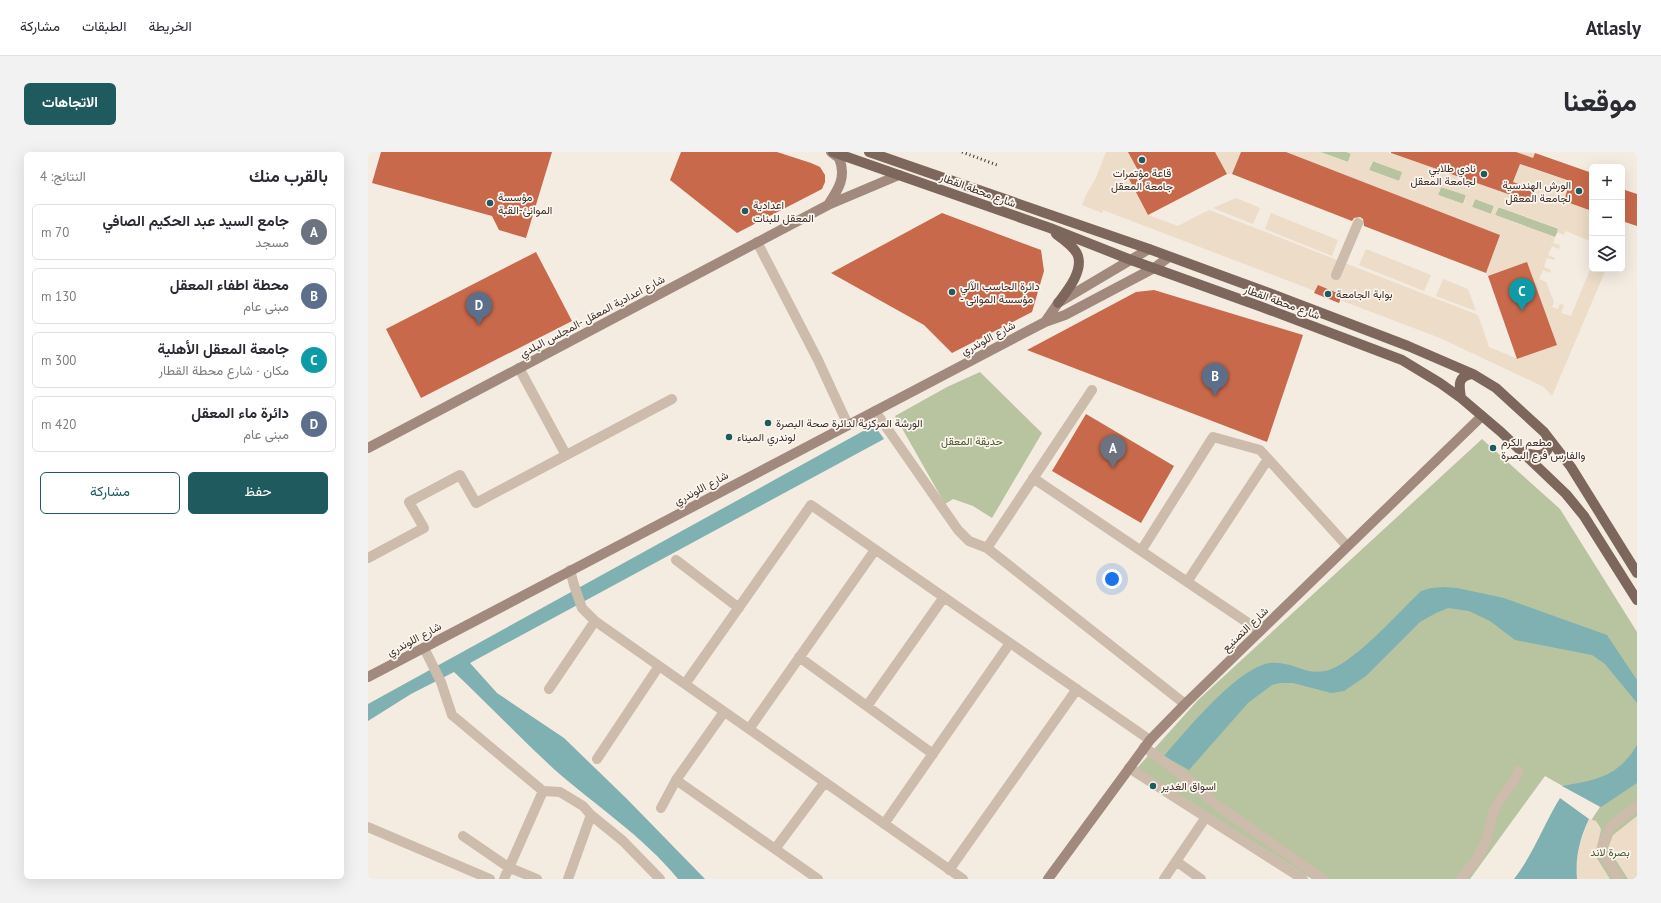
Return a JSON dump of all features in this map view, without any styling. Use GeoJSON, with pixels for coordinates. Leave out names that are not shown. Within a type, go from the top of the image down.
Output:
{"type":"FeatureCollection","features":[{"type":"Feature","properties":{"kind":"main road","name":"شارع محطة القطار"},"geometry":{"type":"LineString","coordinates":[[832,152],[1050,228],[1131,260],[1262,307],[1402,360],[1440,383],[1461,398],[1566,494],[1584,516],[1637,600]]}},
{"type":"Feature","properties":{"kind":"main road","name":"شارع محطة القطار"},"geometry":{"type":"LineString","coordinates":[[869,152],[1149,249],[1269,293],[1408,346],[1473,374],[1496,388],[1544,432],[1571,467],[1637,573]]}},
{"type":"Feature","properties":{"kind":"main road"},"geometry":{"type":"LineString","coordinates":[[1050,228],[1070,246],[1078,256],[1078,271],[1073,283],[1058,303]]}},
{"type":"Feature","properties":{"kind":"main road"},"geometry":{"type":"LineString","coordinates":[[1262,307],[1269,293]]}},
{"type":"Feature","properties":{"kind":"main road"},"geometry":{"type":"LineString","coordinates":[[1461,398],[1459,386],[1461,380],[1466,375],[1473,374]]}},
{"type":"Feature","properties":{"kind":"main road"},"geometry":{"type":"LineString","coordinates":[[1520,451],[1538,456],[1544,454],[1548,449],[1548,442],[1544,432]]}},
{"type":"Feature","properties":{"kind":"street"},"geometry":{"type":"LineString","coordinates":[[828,205],[839,189],[843,174],[839,158],[832,152]]}},
{"type":"Feature","properties":{"kind":"street","name":"شارع اعدادية المعقل -المجلس البلدي"},"geometry":{"type":"LineString","coordinates":[[368,448],[828,205],[899,175]]}},
{"type":"Feature","properties":{"kind":"street"},"geometry":{"type":"LineString","coordinates":[[1336,276],[1358,223]]}},
{"type":"Feature","properties":{"kind":"street"},"geometry":{"type":"LineString","coordinates":[[757,242],[818,360],[848,425]]}},
{"type":"Feature","properties":{"kind":"street"},"geometry":{"type":"LineString","coordinates":[[1045,322],[1058,303],[1149,249]]}},
{"type":"Feature","properties":{"kind":"street","name":"شارع اللوندري"},"geometry":{"type":"LineString","coordinates":[[368,677],[875,410],[1045,322],[1065,315],[1154,268],[1169,257]]}},
{"type":"Feature","properties":{"kind":"street"},"geometry":{"type":"LineString","coordinates":[[519,368],[566,455]]}},
{"type":"Feature","properties":{"kind":"street"},"geometry":{"type":"LineString","coordinates":[[987,548],[1092,390]]}},
{"type":"Feature","properties":{"kind":"street"},"geometry":{"type":"LineString","coordinates":[[368,558],[424,528],[409,502],[460,475],[476,503],[672,399]]}},
{"type":"Feature","properties":{"kind":"street"},"geometry":{"type":"LineString","coordinates":[[875,410],[958,530],[969,541],[987,548],[1184,704]]}},
{"type":"Feature","properties":{"kind":"street","name":"شارع التصنيع"},"geometry":{"type":"LineString","coordinates":[[1048,879],[1147,743],[1184,704],[1482,416]]}},
{"type":"Feature","properties":{"kind":"street"},"geometry":{"type":"LineString","coordinates":[[1141,551],[1213,437],[1260,450],[1347,546]]}},
{"type":"Feature","properties":{"kind":"street"},"geometry":{"type":"LineString","coordinates":[[1187,582],[1268,459]]}},
{"type":"Feature","properties":{"kind":"street"},"geometry":{"type":"LineString","coordinates":[[1033,478],[1260,631]]}},
{"type":"Feature","properties":{"kind":"street"},"geometry":{"type":"LineString","coordinates":[[685,684],[810,505],[1076,689],[1147,743],[1218,806],[1323,879]]}},
{"type":"Feature","properties":{"kind":"street"},"geometry":{"type":"LineString","coordinates":[[749,729],[875,550]]}},
{"type":"Feature","properties":{"kind":"street"},"geometry":{"type":"LineString","coordinates":[[676,560],[739,608]]}},
{"type":"Feature","properties":{"kind":"street"},"geometry":{"type":"LineString","coordinates":[[570,570],[582,608],[595,621],[962,879]]}},
{"type":"Feature","properties":{"kind":"street"},"geometry":{"type":"LineString","coordinates":[[867,706],[944,597]]}},
{"type":"Feature","properties":{"kind":"street"},"geometry":{"type":"LineString","coordinates":[[549,689],[595,621]]}},
{"type":"Feature","properties":{"kind":"street"},"geometry":{"type":"LineString","coordinates":[[884,824],[1010,643]]}},
{"type":"Feature","properties":{"kind":"street"},"geometry":{"type":"LineString","coordinates":[[424,648],[441,682],[452,715],[543,791],[560,792],[583,806],[591,815],[623,841],[659,879]]}},
{"type":"Feature","properties":{"kind":"street"},"geometry":{"type":"LineString","coordinates":[[799,657],[933,754]]}},
{"type":"Feature","properties":{"kind":"street"},"geometry":{"type":"LineString","coordinates":[[597,759],[659,666]]}},
{"type":"Feature","properties":{"kind":"street"},"geometry":{"type":"LineString","coordinates":[[949,870],[1076,689]]}},
{"type":"Feature","properties":{"kind":"street"},"geometry":{"type":"LineString","coordinates":[[661,808],[676,780],[724,712]]}},
{"type":"Feature","properties":{"kind":"street"},"geometry":{"type":"LineString","coordinates":[[1129,768],[1303,879]]}},
{"type":"Feature","properties":{"kind":"street"},"geometry":{"type":"LineString","coordinates":[[1462,879],[1478,857],[1486,841],[1493,813],[1499,801],[1515,779],[1518,771]]}},
{"type":"Feature","properties":{"kind":"street"},"geometry":{"type":"LineString","coordinates":[[676,780],[818,879]]}},
{"type":"Feature","properties":{"kind":"street"},"geometry":{"type":"LineString","coordinates":[[775,849],[825,782]]}},
{"type":"Feature","properties":{"kind":"street"},"geometry":{"type":"LineString","coordinates":[[504,879],[508,867],[543,791]]}},
{"type":"Feature","properties":{"kind":"street"},"geometry":{"type":"LineString","coordinates":[[1619,879],[1601,850],[1610,826],[1637,806]]}},
{"type":"Feature","properties":{"kind":"street"},"geometry":{"type":"LineString","coordinates":[[568,879],[591,815]]}},
{"type":"Feature","properties":{"kind":"street"},"geometry":{"type":"LineString","coordinates":[[1164,879],[1206,817]]}},
{"type":"Feature","properties":{"kind":"street"},"geometry":{"type":"LineString","coordinates":[[368,826],[490,879]]}},
{"type":"Feature","properties":{"kind":"street"},"geometry":{"type":"LineString","coordinates":[[463,836],[508,867],[537,879]]}},
{"type":"Feature","properties":{"kind":"street"},"geometry":{"type":"LineString","coordinates":[[1176,861],[1201,879]]}},
{"type":"Feature","properties":{"kind":"green space"},"geometry":{"type":"Polygon","coordinates":[[[1320,152],[1347,152],[1351,154],[1348,162],[1320,152]]]}},
{"type":"Feature","properties":{"kind":"green space"},"geometry":{"type":"Polygon","coordinates":[[[1373,161],[1403,172],[1399,181],[1369,170],[1373,161]]]}},
{"type":"Feature","properties":{"kind":"green space"},"geometry":{"type":"Polygon","coordinates":[[[1441,187],[1466,195],[1463,204],[1438,195],[1441,187]]]}},
{"type":"Feature","properties":{"kind":"green space"},"geometry":{"type":"Polygon","coordinates":[[[1475,199],[1494,206],[1491,214],[1472,207],[1475,199]]]}},
{"type":"Feature","properties":{"kind":"green space"},"geometry":{"type":"Polygon","coordinates":[[[1498,207],[1559,229],[1555,237],[1495,215],[1498,207]]]}},
{"type":"Feature","properties":{"kind":"green space","name":"حديقة المعقل"},"geometry":{"type":"Polygon","coordinates":[[[980,372],[1042,433],[992,518],[973,506],[953,499],[945,504],[895,416],[947,387],[980,372]]]}},
{"type":"Feature","properties":{"kind":"green space","name":"بصرة لاند"},"geometry":{"type":"Polygon","coordinates":[[[1482,439],[1560,509],[1637,632],[1637,879],[1580,879],[1586,840],[1592,819],[1600,807],[1545,776],[1470,879],[1312,879],[1137,768],[1198,700],[1482,439]]]}},
{"type":"Feature","properties":{"kind":"shaded area"},"geometry":{"type":"Polygon","coordinates":[[[1106,152],[1182,152],[1129,179],[1148,215],[1178,226],[1209,210],[1478,315],[1489,347],[1518,359],[1556,345],[1527,263],[1488,276],[1486,273],[1500,235],[1332,170],[1317,208],[1314,206],[1329,169],[1286,152],[1320,152],[1348,162],[1351,154],[1347,152],[1387,152],[1509,194],[1523,155],[1516,152],[1535,153],[1530,168],[1570,181],[1564,201],[1589,210],[1589,241],[1566,231],[1564,235],[1557,232],[1558,228],[1499,207],[1495,215],[1555,237],[1553,243],[1560,245],[1559,249],[1552,246],[1548,255],[1555,258],[1554,260],[1547,258],[1544,267],[1551,270],[1550,273],[1543,270],[1539,279],[1546,282],[1554,302],[1552,307],[1558,309],[1560,304],[1564,305],[1561,313],[1571,316],[1589,272],[1605,272],[1552,396],[1544,387],[1440,338],[1340,300],[1339,303],[1314,293],[1315,291],[1103,210],[1102,213],[1082,205],[1096,178],[1106,152]],[[1372,161],[1369,170],[1399,181],[1402,172],[1372,161]],[[1441,187],[1438,195],[1464,204],[1466,195],[1441,187]],[[1475,199],[1472,207],[1491,214],[1494,206],[1475,199]]]}},
{"type":"Feature","properties":{"kind":"shaded area"},"geometry":{"type":"Polygon","coordinates":[[[1215,152],[1241,152],[1232,174],[1227,174],[1215,152]]]}},
{"type":"Feature","properties":{"kind":"shaded area"},"geometry":{"type":"Polygon","coordinates":[[[1236,198],[1260,208],[1253,224],[1213,208],[1236,198]]]}},
{"type":"Feature","properties":{"kind":"shaded area"},"geometry":{"type":"Polygon","coordinates":[[[1271,213],[1338,240],[1332,256],[1265,229],[1271,213]]]}},
{"type":"Feature","properties":{"kind":"shaded area"},"geometry":{"type":"Polygon","coordinates":[[[1366,249],[1431,275],[1424,291],[1359,265],[1366,249]]]}},
{"type":"Feature","properties":{"kind":"shaded area"},"geometry":{"type":"Polygon","coordinates":[[[1443,279],[1468,289],[1476,311],[1436,296],[1443,279]]]}},
{"type":"Feature","properties":{"kind":"shaded area"},"geometry":{"type":"Polygon","coordinates":[[[1637,816],[1637,879],[1628,879],[1608,848],[1613,835],[1637,816]]]}},
{"type":"Feature","properties":{"kind":"shaded area"},"geometry":{"type":"Polygon","coordinates":[[[1589,819],[1596,821],[1600,827],[1601,830],[1595,855],[1610,879],[1577,879],[1576,866],[1578,849],[1589,819]]]}},
{"type":"Feature","properties":{"kind":"water"},"geometry":{"type":"Polygon","coordinates":[[[874,425],[884,439],[470,663],[497,693],[564,738],[627,799],[705,879],[678,879],[635,835],[555,770],[529,746],[454,672],[411,694],[368,721],[368,704],[874,425]]]}},
{"type":"Feature","properties":{"kind":"water"},"geometry":{"type":"Polygon","coordinates":[[[1431,588],[1457,588],[1504,598],[1607,635],[1637,680],[1637,703],[1605,664],[1592,655],[1515,640],[1490,621],[1469,611],[1448,608],[1420,622],[1366,676],[1344,691],[1331,693],[1293,683],[1280,683],[1272,685],[1248,703],[1189,770],[1164,756],[1213,702],[1243,676],[1257,667],[1270,663],[1278,663],[1313,671],[1321,672],[1329,670],[1352,657],[1421,591],[1431,588]]]}},
{"type":"Feature","properties":{"kind":"water"},"geometry":{"type":"Polygon","coordinates":[[[1637,745],[1637,783],[1601,807],[1562,786],[1585,782],[1605,775],[1622,764],[1630,756],[1637,745]]]}},
{"type":"Feature","properties":{"kind":"water"},"geometry":{"type":"Polygon","coordinates":[[[1560,798],[1589,819],[1579,848],[1577,879],[1514,879],[1533,850],[1560,798]]]}},
{"type":"Feature","properties":{"kind":"building","name":"مؤسسة الموانئ-القبة"},"geometry":{"type":"Polygon","coordinates":[[[381,152],[552,152],[526,238],[499,230],[492,216],[372,183],[381,152]]]}},
{"type":"Feature","properties":{"kind":"building","name":"اعدادية المعقل للبنات"},"geometry":{"type":"Polygon","coordinates":[[[681,152],[777,152],[820,167],[825,175],[825,182],[822,189],[737,233],[670,180],[681,152]]]}},
{"type":"Feature","properties":{"kind":"building"},"geometry":{"type":"Polygon","coordinates":[[[1128,152],[1215,152],[1227,174],[1148,215],[1129,179],[1140,174],[1128,152]]]}},
{"type":"Feature","properties":{"kind":"building"},"geometry":{"type":"Polygon","coordinates":[[[1241,152],[1286,152],[1500,235],[1486,273],[1364,226],[1363,219],[1360,217],[1354,218],[1352,221],[1232,174],[1241,152]]]}},
{"type":"Feature","properties":{"kind":"building","name":"نادي طلابي لجامعة المعقل"},"geometry":{"type":"Polygon","coordinates":[[[1516,152],[1533,158],[1535,153],[1589,172],[1589,210],[1564,201],[1570,181],[1520,164],[1513,182],[1535,190],[1531,202],[1391,153],[1516,152]]]}},
{"type":"Feature","properties":{"kind":"building"},"geometry":{"type":"Polygon","coordinates":[[[1625,190],[1637,194],[1637,226],[1625,222],[1625,190]]]}},
{"type":"Feature","properties":{"kind":"building","name":"دائرة الحاسب الآلي - مؤسسة الموانى"},"geometry":{"type":"Polygon","coordinates":[[[942,213],[1041,250],[1044,271],[1032,312],[952,353],[924,325],[831,273],[942,213]]]}},
{"type":"Feature","properties":{"kind":"building"},"geometry":{"type":"Polygon","coordinates":[[[536,252],[572,321],[421,398],[386,329],[536,252]]]}},
{"type":"Feature","properties":{"kind":"building"},"geometry":{"type":"Polygon","coordinates":[[[1527,262],[1557,345],[1517,359],[1488,276],[1527,262]]]}},
{"type":"Feature","properties":{"kind":"building","name":"بوابة الجامعة"},"geometry":{"type":"Polygon","coordinates":[[[1318,285],[1342,295],[1339,303],[1314,293],[1318,285]]]}},
{"type":"Feature","properties":{"kind":"building"},"geometry":{"type":"Polygon","coordinates":[[[1154,290],[1303,335],[1267,442],[1027,350],[1136,292],[1154,290]]]}},
{"type":"Feature","properties":{"kind":"building"},"geometry":{"type":"Polygon","coordinates":[[[1086,414],[1174,466],[1141,523],[1052,471],[1086,414]]]}},
{"type":"Feature","properties":{"kind":"railway"},"geometry":{"type":"LineString","coordinates":[[962,152],[997,165]]}},
{"type":"Feature","properties":{"kind":"place","name":"قاعة مؤتمرات جامعة المعقل"},"geometry":{"type":"Point","coordinates":[1142,160]}},
{"type":"Feature","properties":{"kind":"place","name":"نادي طلابي لجامعة المعقل"},"geometry":{"type":"Point","coordinates":[1484,174]}},
{"type":"Feature","properties":{"kind":"place","name":"الورش الهندسية لجامعة المعقل"},"geometry":{"type":"Point","coordinates":[1579,191]}},
{"type":"Feature","properties":{"kind":"place","name":"مؤسسة الموانئ-القبة"},"geometry":{"type":"Point","coordinates":[490,203]}},
{"type":"Feature","properties":{"kind":"place","name":"اعدادية المعقل للبنات"},"geometry":{"type":"Point","coordinates":[745,211]}},
{"type":"Feature","properties":{"kind":"place","name":"دائرة الحاسب الآلي - مؤسسة الموانى"},"geometry":{"type":"Point","coordinates":[952,292]}},
{"type":"Feature","properties":{"kind":"place","name":"بوابة الجامعة"},"geometry":{"type":"Point","coordinates":[1328,294]}},
{"type":"Feature","properties":{"kind":"place","name":"جامعة المعقل الأهلية"},"geometry":{"type":"Point","coordinates":[1522,311]}},
{"type":"Feature","properties":{"kind":"place","name":"دائرة ماء المعقل"},"geometry":{"type":"Point","coordinates":[479,325]}},
{"type":"Feature","properties":{"kind":"place","name":"محطة اطفاء المعقل"},"geometry":{"type":"Point","coordinates":[1215,396]}},
{"type":"Feature","properties":{"kind":"place","name":"الورشة المركزية لدائرة صحة البصرة"},"geometry":{"type":"Point","coordinates":[768,423]}},
{"type":"Feature","properties":{"kind":"place","name":"لوندري الميناء"},"geometry":{"type":"Point","coordinates":[729,437]}},
{"type":"Feature","properties":{"kind":"place","name":"مطعم الكرم والفارس فرع البصرة"},"geometry":{"type":"Point","coordinates":[1493,448]}},
{"type":"Feature","properties":{"kind":"place","name":"جامع السيد عبد الحكيم الصافي"},"geometry":{"type":"Point","coordinates":[1113,468]}},
{"type":"Feature","properties":{"kind":"place","name":"اسواق الغدير"},"geometry":{"type":"Point","coordinates":[1153,786]}}]}
